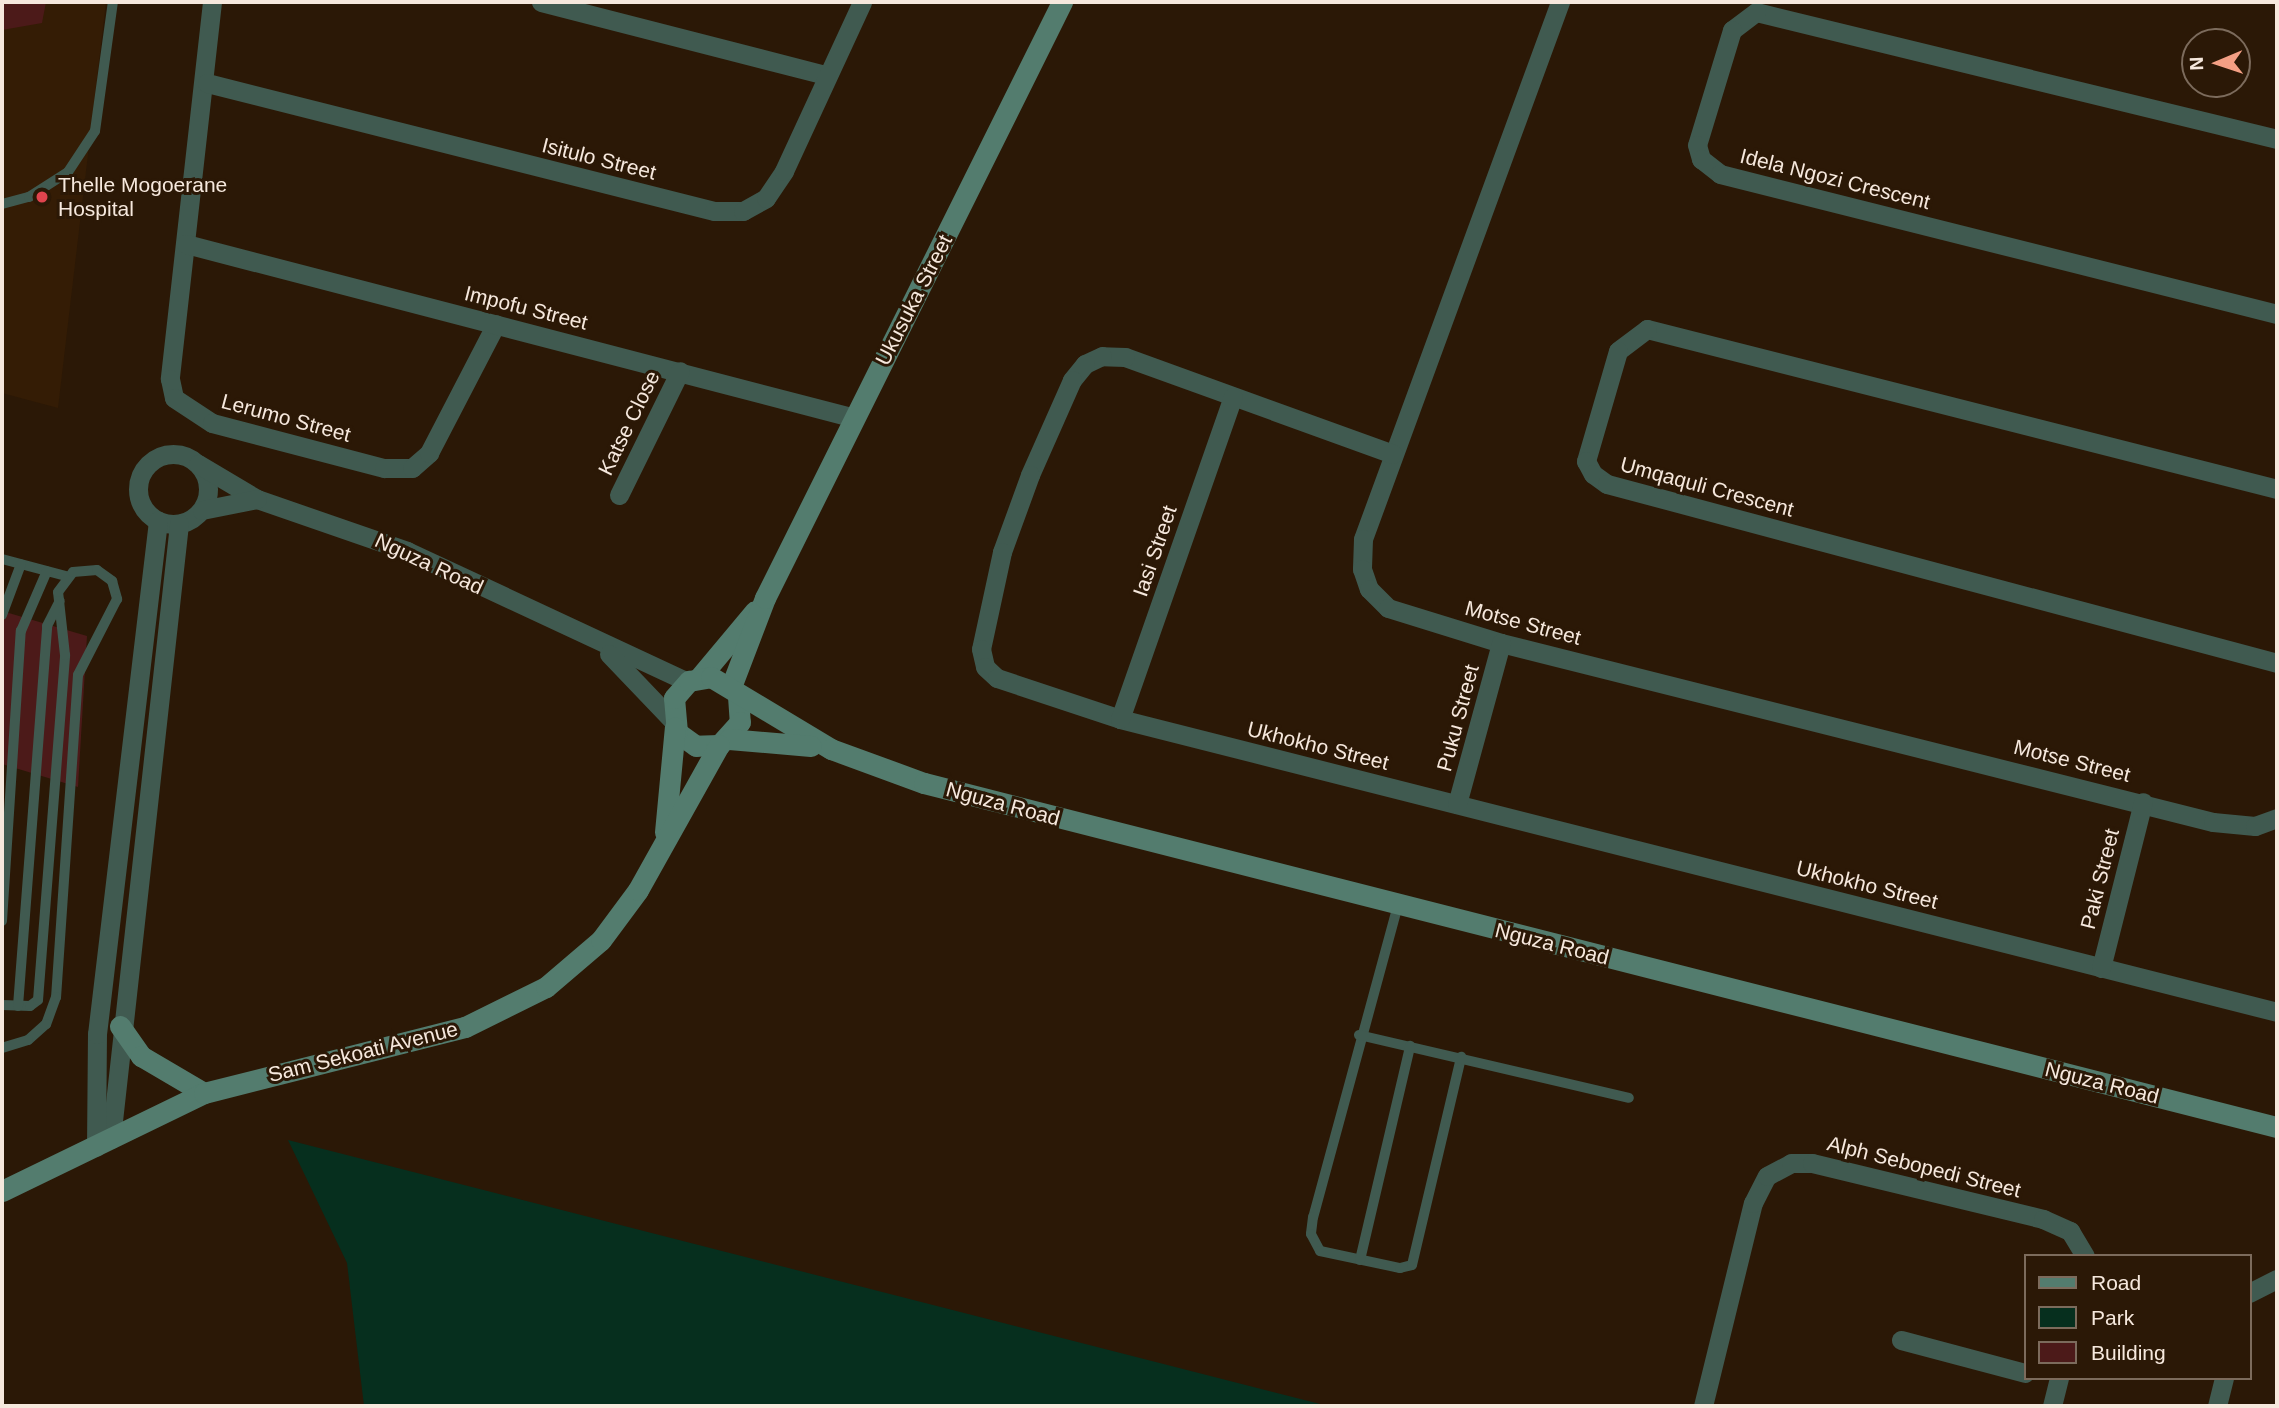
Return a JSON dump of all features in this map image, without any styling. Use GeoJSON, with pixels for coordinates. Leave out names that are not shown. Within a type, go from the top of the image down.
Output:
{"type":"FeatureCollection","features":[{"type":"Feature","properties":{"kind":"street","name":"Lerumo Street"},"geometry":{"type":"LineString","coordinates":[[212,2],[207,83],[170,379],[174,398],[212,423],[384,468],[412,468],[429,453],[496,324]]}},
{"type":"Feature","properties":{"kind":"street"},"geometry":{"type":"LineString","coordinates":[[541,2],[825,75]]}},
{"type":"Feature","properties":{"kind":"street","name":"Isitulo Street"},"geometry":{"type":"LineString","coordinates":[[207,83],[714,211],[744,211],[766,198],[862,2]]}},
{"type":"Feature","properties":{"kind":"street","name":"Ukusuka Street"},"geometry":{"type":"LineString","coordinates":[[734,692],[765,598],[1062,2]]}},
{"type":"Feature","properties":{"kind":"street","name":"Motse Street"},"geometry":{"type":"LineString","coordinates":[[1560,2],[1363,538],[1362,569],[1369,589],[1388,608],[1502,643],[2232,826],[2255,826],[2277,818]]}},
{"type":"Feature","properties":{"kind":"street","name":"Idela Ngozi Crescent"},"geometry":{"type":"LineString","coordinates":[[2277,139],[1756,12],[1732,30],[1697,145],[1701,159],[1720,174],[2277,314]]}},
{"type":"Feature","properties":{"kind":"street","name":"Impofu Street"},"geometry":{"type":"LineString","coordinates":[[186,244],[855,418]]}},
{"type":"Feature","properties":{"kind":"street","name":"Umqaquli Crescent"},"geometry":{"type":"LineString","coordinates":[[2277,489],[1647,329],[1618,351],[1586,461],[1592,474],[1607,484],[2277,663]]}},
{"type":"Feature","properties":{"kind":"street","name":"Ukhokho Street"},"geometry":{"type":"LineString","coordinates":[[1393,454],[1125,357],[1102,355],[1072,380],[1025,488],[989,601],[981,649],[985,667],[997,678],[1120,719],[2277,1012]]}},
{"type":"Feature","properties":{"kind":"street","name":"Katse Close"},"geometry":{"type":"LineString","coordinates":[[619,495],[680,371]]}},
{"type":"Feature","properties":{"kind":"street","name":"Iasi Street"},"geometry":{"type":"LineString","coordinates":[[1120,719],[1233,397]]}},
{"type":"Feature","properties":{"kind":"street"},"geometry":{"type":"LineString","coordinates":[[103,1143],[97,1055],[158,521],[138,495],[148,464],[168,454],[198,464],[208,484],[202,510]]}},
{"type":"Feature","properties":{"kind":"street","name":"Nguza Road"},"geometry":{"type":"LineString","coordinates":[[198,464],[257,499],[407,551],[595,642],[693,680]]}},
{"type":"Feature","properties":{"kind":"street"},"geometry":{"type":"LineString","coordinates":[[158,521],[179,524],[202,510],[257,499]]}},
{"type":"Feature","properties":{"kind":"street"},"geometry":{"type":"LineString","coordinates":[[103,1143],[117,1055],[179,524]]}},
{"type":"Feature","properties":{"kind":"street","name":"Ukusuka Street"},"geometry":{"type":"LineString","coordinates":[[693,680],[765,598]]}},
{"type":"Feature","properties":{"kind":"street","name":"Nguza Road"},"geometry":{"type":"LineString","coordinates":[[595,642],[673,723]]}},
{"type":"Feature","properties":{"kind":"street","name":"Puku Street"},"geometry":{"type":"LineString","coordinates":[[1457,804],[1502,643]]}},
{"type":"Feature","properties":{"kind":"street"},"geometry":{"type":"LineString","coordinates":[[693,680],[734,692],[741,718],[724,742],[696,746],[673,723],[674,698],[693,680]]}},
{"type":"Feature","properties":{"kind":"street","name":"Nguza Road"},"geometry":{"type":"LineString","coordinates":[[734,692],[831,749],[924,783],[2277,1127]]}},
{"type":"Feature","properties":{"kind":"street","name":"Sam Sekoati Avenue"},"geometry":{"type":"LineString","coordinates":[[665,837],[673,723]]}},
{"type":"Feature","properties":{"kind":"street","name":"Nguza Road"},"geometry":{"type":"LineString","coordinates":[[724,742],[831,749]]}},
{"type":"Feature","properties":{"kind":"street","name":"Sam Sekoati Avenue"},"geometry":{"type":"LineString","coordinates":[[2,1191],[204,1093],[438,1035],[515,1005],[566,972],[601,940],[638,890],[665,837],[724,742]]}},
{"type":"Feature","properties":{"kind":"street","name":"Paki Street"},"geometry":{"type":"LineString","coordinates":[[2101,968],[2143,802]]}},
{"type":"Feature","properties":{"kind":"street"},"geometry":{"type":"LineString","coordinates":[[120,1026],[141,1056],[204,1093]]}},
{"type":"Feature","properties":{"kind":"street"},"geometry":{"type":"LineString","coordinates":[[97,1055],[117,1055]]}},
{"type":"Feature","properties":{"kind":"street","name":"Alph Sebopedi Street"},"geometry":{"type":"LineString","coordinates":[[1703,1406],[1753,1203],[1767,1176],[1791,1163],[1812,1163],[2043,1219],[2078,1238],[2084,1254]]}},
{"type":"Feature","properties":{"kind":"street"},"geometry":{"type":"LineString","coordinates":[[2251,1292],[2277,1279]]}},
{"type":"Feature","properties":{"kind":"street"},"geometry":{"type":"LineString","coordinates":[[1901,1340],[2024,1373]]}},
{"type":"Feature","properties":{"kind":"street"},"geometry":{"type":"LineString","coordinates":[[2052,1406],[2054,1380]]}},
{"type":"Feature","properties":{"kind":"street"},"geometry":{"type":"LineString","coordinates":[[2217,1406],[2224,1380]]}},
{"type":"Feature","properties":{"kind":"lane"},"geometry":{"type":"LineString","coordinates":[[2,204],[29,197],[68,172],[95,131],[113,2]]}},
{"type":"Feature","properties":{"kind":"lane"},"geometry":{"type":"LineString","coordinates":[[2,559],[66,576],[80,569],[97,570],[111,581],[117,599],[78,675],[56,997],[46,1024],[27,1040],[2,1048]]}},
{"type":"Feature","properties":{"kind":"lane"},"geometry":{"type":"LineString","coordinates":[[2,615],[21,564]]}},
{"type":"Feature","properties":{"kind":"lane"},"geometry":{"type":"LineString","coordinates":[[2,920],[21,631],[47,571]]}},
{"type":"Feature","properties":{"kind":"lane"},"geometry":{"type":"LineString","coordinates":[[18,1006],[47,626],[60,601],[66,576]]}},
{"type":"Feature","properties":{"kind":"lane"},"geometry":{"type":"LineString","coordinates":[[2,1005],[18,1006],[38,1000],[65,655],[60,601]]}},
{"type":"Feature","properties":{"kind":"lane"},"geometry":{"type":"LineString","coordinates":[[1398,905],[1359,1035],[1311,1234],[1320,1251],[1400,1268],[1413,1262],[1461,1057]]}},
{"type":"Feature","properties":{"kind":"lane"},"geometry":{"type":"LineString","coordinates":[[1359,1035],[1629,1098]]}},
{"type":"Feature","properties":{"kind":"lane"},"geometry":{"type":"LineString","coordinates":[[1360,1260],[1410,1046]]}},
{"type":"Feature","properties":{"kind":"shaded area","name":"Thelle Mogoerane Hospital"},"geometry":{"type":"Polygon","coordinates":[[[2,2],[106,2],[58,408],[2,393],[2,2]]]}},
{"type":"Feature","properties":{"kind":"green space"},"geometry":{"type":"Polygon","coordinates":[[[288,1140],[1328,1406],[364,1406],[347,1263],[288,1140]]]}},
{"type":"Feature","properties":{"kind":"building"},"geometry":{"type":"Polygon","coordinates":[[[2,2],[46,2],[42,23],[2,30],[2,2]]]}},
{"type":"Feature","properties":{"kind":"building"},"geometry":{"type":"Polygon","coordinates":[[[2,611],[87,636],[78,787],[2,764],[2,611]]]}},
{"type":"Feature","properties":{"kind":"place","name":"Thelle Mogoerane Hospital"},"geometry":{"type":"Point","coordinates":[42,197]}}]}
